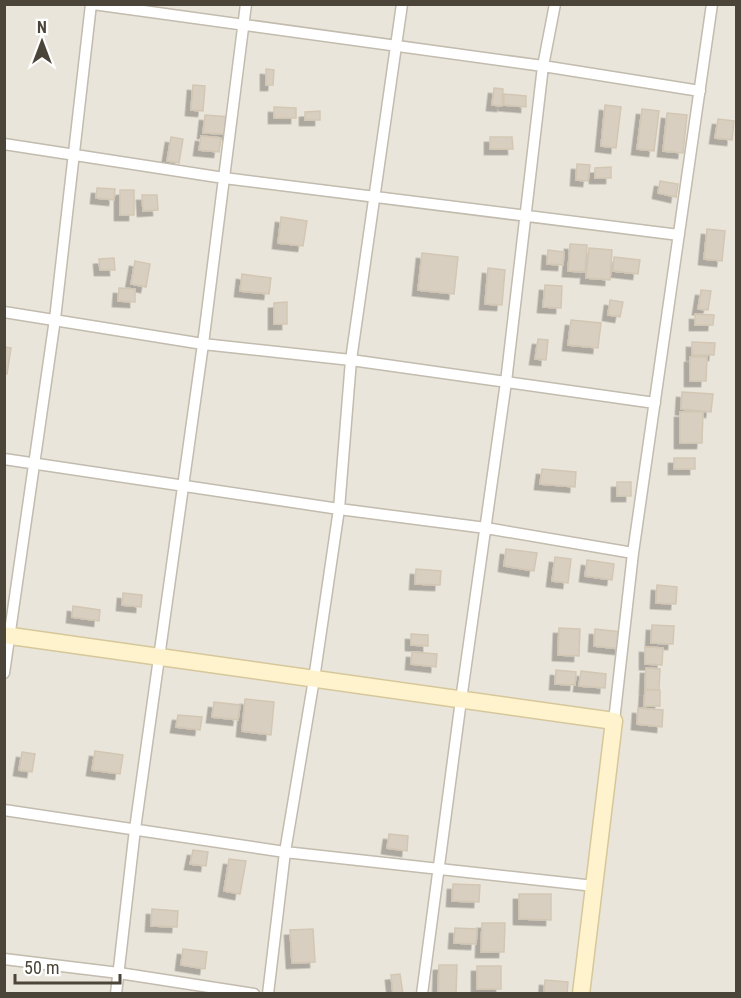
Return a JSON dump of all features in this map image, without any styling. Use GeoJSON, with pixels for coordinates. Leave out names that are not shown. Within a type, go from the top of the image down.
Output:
{"type":"FeatureCollection","features":[{"type":"Feature","properties":{"kind":"street"},"geometry":{"type":"LineString","coordinates":[[4,674],[7,636],[55,319],[92,4],[543,66],[700,91]]}},
{"type":"Feature","properties":{"kind":"street"},"geometry":{"type":"LineString","coordinates":[[116,993],[135,829],[184,487],[246,4]]}},
{"type":"Feature","properties":{"kind":"street"},"geometry":{"type":"LineString","coordinates":[[268,993],[285,852],[339,509],[351,360],[402,4]]}},
{"type":"Feature","properties":{"kind":"street"},"geometry":{"type":"LineString","coordinates":[[422,993],[506,382],[543,66],[555,4]]}},
{"type":"Feature","properties":{"kind":"street"},"geometry":{"type":"LineString","coordinates":[[581,993],[633,553],[712,4]]}},
{"type":"Feature","properties":{"kind":"street"},"geometry":{"type":"LineString","coordinates":[[4,144],[224,178],[679,235]]}},
{"type":"Feature","properties":{"kind":"street"},"geometry":{"type":"LineString","coordinates":[[4,312],[203,344],[351,360],[655,403]]}},
{"type":"Feature","properties":{"kind":"street"},"geometry":{"type":"LineString","coordinates":[[4,459],[184,487],[486,528],[633,553]]}},
{"type":"Feature","properties":{"kind":"street"},"geometry":{"type":"LineString","coordinates":[[7,636],[614,721]]}},
{"type":"Feature","properties":{"kind":"street"},"geometry":{"type":"LineString","coordinates":[[4,810],[285,852],[594,886]]}},
{"type":"Feature","properties":{"kind":"street"},"geometry":{"type":"LineString","coordinates":[[4,959],[254,993]]}},
{"type":"Feature","properties":{"kind":"shaded area"},"geometry":{"type":"Polygon","coordinates":[[[5,5],[736,5],[736,993],[5,993],[5,5]]]}},
{"type":"Feature","properties":{"kind":"building"},"geometry":{"type":"Polygon","coordinates":[[[266,69],[274,70],[273,85],[266,85],[266,69]]]}},
{"type":"Feature","properties":{"kind":"building"},"geometry":{"type":"Polygon","coordinates":[[[193,85],[205,86],[203,111],[191,110],[193,85]]]}},
{"type":"Feature","properties":{"kind":"building"},"geometry":{"type":"Polygon","coordinates":[[[494,88],[503,89],[502,106],[492,105],[494,88]]]}},
{"type":"Feature","properties":{"kind":"building"},"geometry":{"type":"Polygon","coordinates":[[[504,94],[526,96],[526,107],[504,105],[504,94]]]}},
{"type":"Feature","properties":{"kind":"building"},"geometry":{"type":"Polygon","coordinates":[[[605,105],[621,107],[616,148],[601,146],[605,105]]]}},
{"type":"Feature","properties":{"kind":"building"},"geometry":{"type":"Polygon","coordinates":[[[274,107],[296,108],[296,118],[274,118],[274,107]]]}},
{"type":"Feature","properties":{"kind":"building"},"geometry":{"type":"Polygon","coordinates":[[[642,109],[659,111],[654,151],[637,149],[642,109]]]}},
{"type":"Feature","properties":{"kind":"building"},"geometry":{"type":"Polygon","coordinates":[[[320,111],[320,120],[305,120],[305,112],[320,111]]]}},
{"type":"Feature","properties":{"kind":"building"},"geometry":{"type":"Polygon","coordinates":[[[667,113],[687,115],[683,153],[663,151],[667,113]]]}},
{"type":"Feature","properties":{"kind":"building"},"geometry":{"type":"Polygon","coordinates":[[[205,115],[231,117],[229,134],[203,133],[205,115]]]}},
{"type":"Feature","properties":{"kind":"building"},"geometry":{"type":"Polygon","coordinates":[[[718,119],[734,121],[732,140],[715,138],[718,119]]]}},
{"type":"Feature","properties":{"kind":"building"},"geometry":{"type":"Polygon","coordinates":[[[201,136],[221,138],[219,152],[199,150],[201,136]]]}},
{"type":"Feature","properties":{"kind":"building"},"geometry":{"type":"Polygon","coordinates":[[[171,137],[183,139],[179,163],[167,161],[171,137]]]}},
{"type":"Feature","properties":{"kind":"building"},"geometry":{"type":"Polygon","coordinates":[[[490,137],[512,137],[513,149],[490,149],[490,137]]]}},
{"type":"Feature","properties":{"kind":"building"},"geometry":{"type":"Polygon","coordinates":[[[577,164],[590,165],[588,181],[576,180],[577,164]]]}},
{"type":"Feature","properties":{"kind":"building"},"geometry":{"type":"Polygon","coordinates":[[[611,167],[611,178],[595,178],[595,168],[611,167]]]}},
{"type":"Feature","properties":{"kind":"building"},"geometry":{"type":"Polygon","coordinates":[[[660,181],[678,184],[676,197],[658,193],[660,181]]]}},
{"type":"Feature","properties":{"kind":"building"},"geometry":{"type":"Polygon","coordinates":[[[97,188],[115,189],[114,200],[96,198],[97,188]]]}},
{"type":"Feature","properties":{"kind":"building"},"geometry":{"type":"Polygon","coordinates":[[[120,190],[134,190],[134,215],[120,215],[120,190]]]}},
{"type":"Feature","properties":{"kind":"building"},"geometry":{"type":"Polygon","coordinates":[[[142,195],[157,195],[158,210],[143,211],[142,195]]]}},
{"type":"Feature","properties":{"kind":"building"},"geometry":{"type":"Polygon","coordinates":[[[281,217],[307,221],[303,246],[278,243],[281,217]]]}},
{"type":"Feature","properties":{"kind":"building"},"geometry":{"type":"Polygon","coordinates":[[[707,229],[725,231],[722,261],[704,259],[707,229]]]}},
{"type":"Feature","properties":{"kind":"building"},"geometry":{"type":"Polygon","coordinates":[[[570,244],[587,245],[585,272],[568,271],[570,244]]]}},
{"type":"Feature","properties":{"kind":"building"},"geometry":{"type":"Polygon","coordinates":[[[589,248],[612,250],[610,280],[586,278],[589,248]]]}},
{"type":"Feature","properties":{"kind":"building"},"geometry":{"type":"Polygon","coordinates":[[[548,250],[564,252],[563,265],[547,264],[548,250]]]}},
{"type":"Feature","properties":{"kind":"building"},"geometry":{"type":"Polygon","coordinates":[[[422,253],[458,257],[454,294],[418,290],[422,253]]]}},
{"type":"Feature","properties":{"kind":"building"},"geometry":{"type":"Polygon","coordinates":[[[614,257],[640,260],[638,274],[613,271],[614,257]]]}},
{"type":"Feature","properties":{"kind":"building"},"geometry":{"type":"Polygon","coordinates":[[[114,258],[115,270],[100,270],[99,259],[114,258]]]}},
{"type":"Feature","properties":{"kind":"building"},"geometry":{"type":"Polygon","coordinates":[[[135,261],[150,264],[146,287],[131,284],[135,261]]]}},
{"type":"Feature","properties":{"kind":"building"},"geometry":{"type":"Polygon","coordinates":[[[488,268],[505,270],[502,305],[485,304],[488,268]]]}},
{"type":"Feature","properties":{"kind":"building"},"geometry":{"type":"Polygon","coordinates":[[[242,274],[271,278],[269,294],[240,291],[242,274]]]}},
{"type":"Feature","properties":{"kind":"building"},"geometry":{"type":"Polygon","coordinates":[[[545,285],[562,286],[561,308],[543,307],[545,285]]]}},
{"type":"Feature","properties":{"kind":"building"},"geometry":{"type":"Polygon","coordinates":[[[119,288],[135,289],[135,302],[118,301],[119,288]]]}},
{"type":"Feature","properties":{"kind":"building"},"geometry":{"type":"Polygon","coordinates":[[[701,290],[711,291],[708,310],[698,309],[701,290]]]}},
{"type":"Feature","properties":{"kind":"building"},"geometry":{"type":"Polygon","coordinates":[[[610,300],[623,302],[620,317],[608,315],[610,300]]]}},
{"type":"Feature","properties":{"kind":"building"},"geometry":{"type":"Polygon","coordinates":[[[287,302],[287,324],[274,324],[274,303],[287,302]]]}},
{"type":"Feature","properties":{"kind":"building"},"geometry":{"type":"Polygon","coordinates":[[[695,314],[714,315],[713,325],[695,325],[695,314]]]}},
{"type":"Feature","properties":{"kind":"building"},"geometry":{"type":"Polygon","coordinates":[[[571,320],[601,323],[598,348],[568,345],[571,320]]]}},
{"type":"Feature","properties":{"kind":"building"},"geometry":{"type":"Polygon","coordinates":[[[538,339],[548,340],[546,360],[535,359],[538,339]]]}},
{"type":"Feature","properties":{"kind":"building"},"geometry":{"type":"Polygon","coordinates":[[[692,342],[715,343],[714,355],[692,355],[692,342]]]}},
{"type":"Feature","properties":{"kind":"building"},"geometry":{"type":"Polygon","coordinates":[[[4,347],[11,348],[7,374],[4,373],[4,347]]]}},
{"type":"Feature","properties":{"kind":"building"},"geometry":{"type":"Polygon","coordinates":[[[690,357],[707,357],[706,381],[690,381],[690,357]]]}},
{"type":"Feature","properties":{"kind":"building"},"geometry":{"type":"Polygon","coordinates":[[[682,392],[713,394],[711,412],[681,409],[682,392]]]}},
{"type":"Feature","properties":{"kind":"building"},"geometry":{"type":"Polygon","coordinates":[[[680,412],[703,412],[702,443],[680,443],[680,412]]]}},
{"type":"Feature","properties":{"kind":"building"},"geometry":{"type":"Polygon","coordinates":[[[674,458],[695,458],[695,469],[674,469],[674,458]]]}},
{"type":"Feature","properties":{"kind":"building"},"geometry":{"type":"Polygon","coordinates":[[[542,469],[576,472],[575,487],[540,484],[542,469]]]}},
{"type":"Feature","properties":{"kind":"building"},"geometry":{"type":"Polygon","coordinates":[[[617,482],[631,482],[631,496],[617,496],[617,482]]]}},
{"type":"Feature","properties":{"kind":"building"},"geometry":{"type":"Polygon","coordinates":[[[506,549],[537,553],[534,571],[504,566],[506,549]]]}},
{"type":"Feature","properties":{"kind":"building"},"geometry":{"type":"Polygon","coordinates":[[[555,557],[571,559],[568,583],[552,581],[555,557]]]}},
{"type":"Feature","properties":{"kind":"building"},"geometry":{"type":"Polygon","coordinates":[[[587,560],[614,564],[612,580],[585,576],[587,560]]]}},
{"type":"Feature","properties":{"kind":"building"},"geometry":{"type":"Polygon","coordinates":[[[416,569],[441,571],[440,585],[415,584],[416,569]]]}},
{"type":"Feature","properties":{"kind":"building"},"geometry":{"type":"Polygon","coordinates":[[[657,585],[677,587],[676,604],[656,603],[657,585]]]}},
{"type":"Feature","properties":{"kind":"building"},"geometry":{"type":"Polygon","coordinates":[[[123,593],[142,595],[141,607],[122,605],[123,593]]]}},
{"type":"Feature","properties":{"kind":"building"},"geometry":{"type":"Polygon","coordinates":[[[73,606],[100,610],[99,621],[72,617],[73,606]]]}},
{"type":"Feature","properties":{"kind":"building"},"geometry":{"type":"Polygon","coordinates":[[[652,625],[674,626],[673,644],[651,643],[652,625]]]}},
{"type":"Feature","properties":{"kind":"building"},"geometry":{"type":"Polygon","coordinates":[[[559,628],[580,629],[579,656],[558,655],[559,628]]]}},
{"type":"Feature","properties":{"kind":"building"},"geometry":{"type":"Polygon","coordinates":[[[595,629],[622,632],[620,649],[594,646],[595,629]]]}},
{"type":"Feature","properties":{"kind":"building"},"geometry":{"type":"Polygon","coordinates":[[[411,634],[428,635],[428,646],[411,645],[411,634]]]}},
{"type":"Feature","properties":{"kind":"building"},"geometry":{"type":"Polygon","coordinates":[[[645,647],[663,648],[662,665],[645,664],[645,647]]]}},
{"type":"Feature","properties":{"kind":"building"},"geometry":{"type":"Polygon","coordinates":[[[412,652],[437,654],[436,667],[411,664],[412,652]]]}},
{"type":"Feature","properties":{"kind":"building"},"geometry":{"type":"Polygon","coordinates":[[[646,668],[660,669],[659,690],[645,689],[646,668]]]}},
{"type":"Feature","properties":{"kind":"building"},"geometry":{"type":"Polygon","coordinates":[[[556,670],[576,672],[575,685],[555,684],[556,670]]]}},
{"type":"Feature","properties":{"kind":"building"},"geometry":{"type":"Polygon","coordinates":[[[581,671],[606,674],[605,688],[579,686],[581,671]]]}},
{"type":"Feature","properties":{"kind":"building"},"geometry":{"type":"Polygon","coordinates":[[[645,690],[660,690],[660,706],[644,706],[645,690]]]}},
{"type":"Feature","properties":{"kind":"building"},"geometry":{"type":"Polygon","coordinates":[[[245,699],[274,702],[271,735],[242,731],[245,699]]]}},
{"type":"Feature","properties":{"kind":"building"},"geometry":{"type":"Polygon","coordinates":[[[214,702],[240,705],[238,720],[212,717],[214,702]]]}},
{"type":"Feature","properties":{"kind":"building"},"geometry":{"type":"Polygon","coordinates":[[[638,708],[663,710],[662,727],[637,724],[638,708]]]}},
{"type":"Feature","properties":{"kind":"building"},"geometry":{"type":"Polygon","coordinates":[[[178,715],[202,717],[200,730],[176,727],[178,715]]]}},
{"type":"Feature","properties":{"kind":"building"},"geometry":{"type":"Polygon","coordinates":[[[95,751],[123,755],[120,774],[92,770],[95,751]]]}},
{"type":"Feature","properties":{"kind":"building"},"geometry":{"type":"Polygon","coordinates":[[[22,752],[35,754],[32,772],[19,770],[22,752]]]}},
{"type":"Feature","properties":{"kind":"building"},"geometry":{"type":"Polygon","coordinates":[[[389,834],[408,836],[407,851],[387,848],[389,834]]]}},
{"type":"Feature","properties":{"kind":"building"},"geometry":{"type":"Polygon","coordinates":[[[193,850],[208,852],[206,866],[190,864],[193,850]]]}},
{"type":"Feature","properties":{"kind":"building"},"geometry":{"type":"Polygon","coordinates":[[[229,859],[246,861],[240,894],[224,891],[229,859]]]}},
{"type":"Feature","properties":{"kind":"building"},"geometry":{"type":"Polygon","coordinates":[[[453,884],[480,885],[479,902],[452,901],[453,884]]]}},
{"type":"Feature","properties":{"kind":"building"},"geometry":{"type":"Polygon","coordinates":[[[519,894],[551,894],[551,920],[519,919],[519,894]]]}},
{"type":"Feature","properties":{"kind":"building"},"geometry":{"type":"Polygon","coordinates":[[[152,909],[178,911],[177,927],[151,926],[152,909]]]}},
{"type":"Feature","properties":{"kind":"building"},"geometry":{"type":"Polygon","coordinates":[[[482,923],[505,923],[504,952],[481,952],[482,923]]]}},
{"type":"Feature","properties":{"kind":"building"},"geometry":{"type":"Polygon","coordinates":[[[455,928],[477,929],[476,944],[454,943],[455,928]]]}},
{"type":"Feature","properties":{"kind":"building"},"geometry":{"type":"Polygon","coordinates":[[[313,929],[315,962],[292,963],[290,930],[313,929]]]}},
{"type":"Feature","properties":{"kind":"building"},"geometry":{"type":"Polygon","coordinates":[[[183,949],[207,952],[205,969],[181,965],[183,949]]]}},
{"type":"Feature","properties":{"kind":"building"},"geometry":{"type":"Polygon","coordinates":[[[439,965],[457,965],[456,994],[438,994],[439,965]]]}},
{"type":"Feature","properties":{"kind":"building"},"geometry":{"type":"Polygon","coordinates":[[[477,966],[501,966],[501,989],[477,989],[477,966]]]}},
{"type":"Feature","properties":{"kind":"building"},"geometry":{"type":"Polygon","coordinates":[[[400,974],[403,994],[393,994],[391,975],[400,974]]]}},
{"type":"Feature","properties":{"kind":"building"},"geometry":{"type":"Polygon","coordinates":[[[545,980],[568,982],[567,994],[544,994],[545,980]]]}}]}
